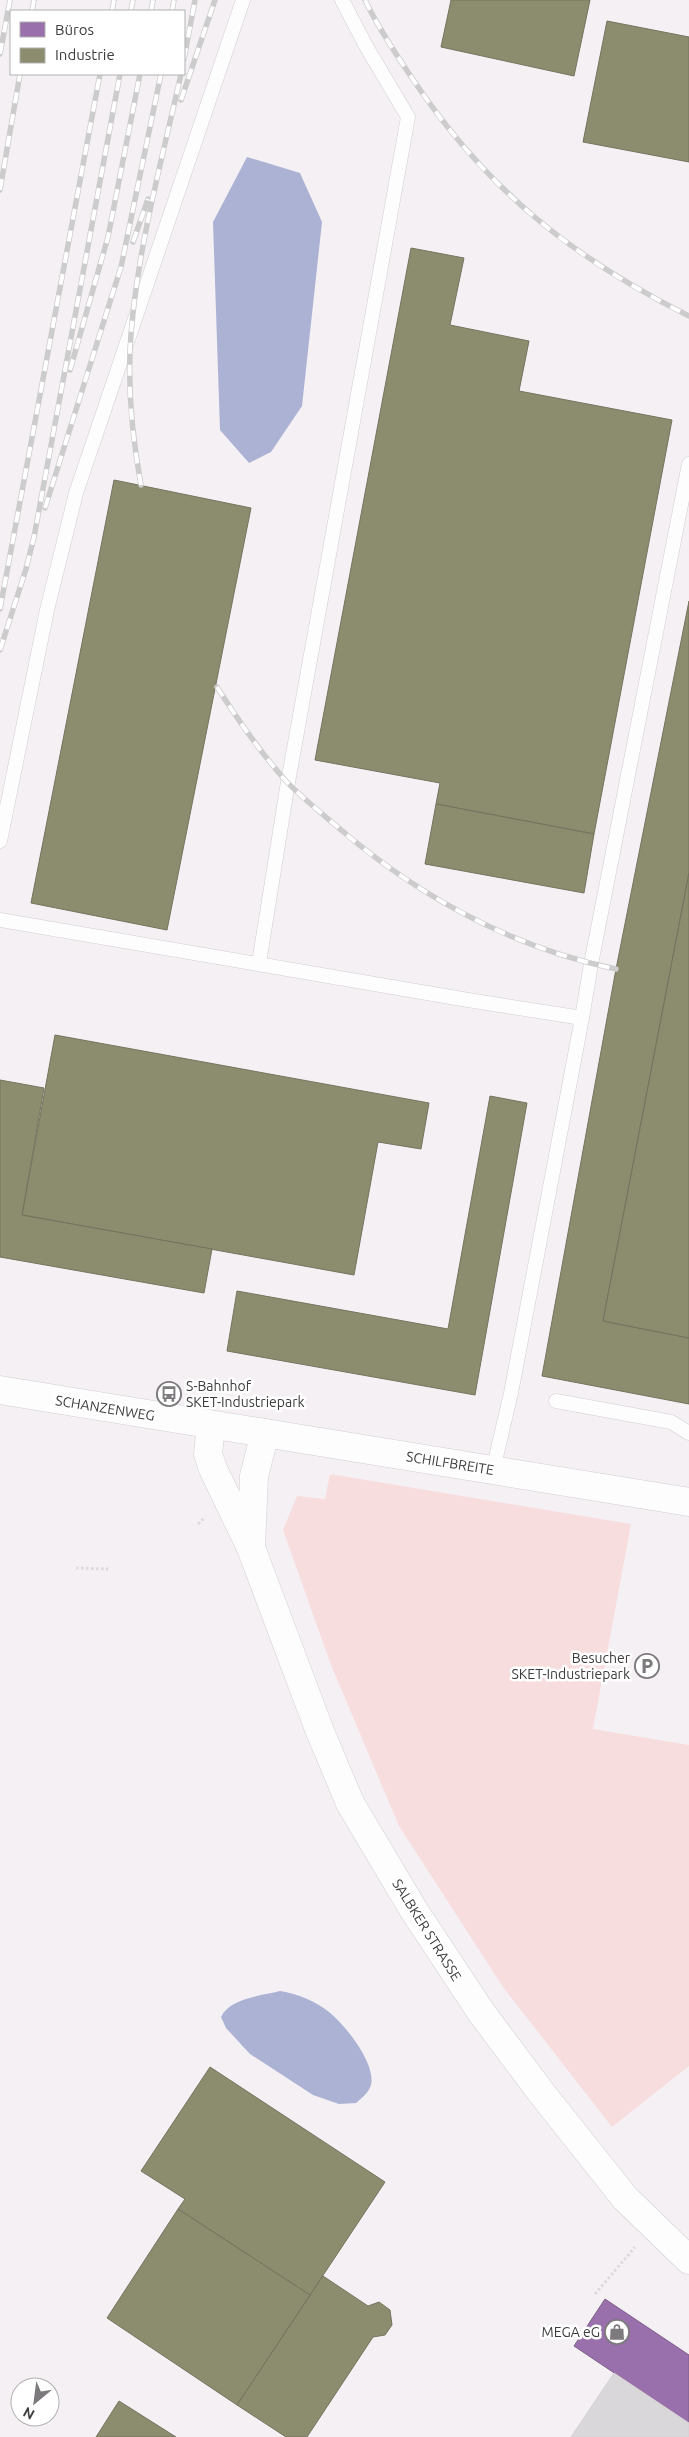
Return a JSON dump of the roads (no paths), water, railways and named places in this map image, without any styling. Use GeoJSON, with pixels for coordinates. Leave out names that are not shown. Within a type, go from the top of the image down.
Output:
{"type":"FeatureCollection","features":[{"type":"Feature","properties":{"kind":"street","name":"SCHANZENWEG"},"geometry":{"type":"LineString","coordinates":[[0,1390],[211,1425]]}},
{"type":"Feature","properties":{"kind":"street","name":"SCHILFBREITE"},"geometry":{"type":"LineString","coordinates":[[211,1425],[689,1502]]}},
{"type":"Feature","properties":{"kind":"street","name":"SALBKER STRASSE"},"geometry":{"type":"LineString","coordinates":[[211,1425],[208,1454],[223,1492],[251,1548],[319,1729],[350,1803],[381,1856],[481,2012],[600,2167],[652,2226],[689,2260]]}},
{"type":"Feature","properties":{"kind":"street","name":"SALBKER STRASSE"},"geometry":{"type":"LineString","coordinates":[[251,1548],[254,1476],[265,1433]]}},
{"type":"Feature","properties":{"kind":"lane"},"geometry":{"type":"LineString","coordinates":[[0,841],[47,610],[76,493],[243,0]]}},
{"type":"Feature","properties":{"kind":"lane"},"geometry":{"type":"LineString","coordinates":[[259,963],[288,782],[408,117],[366,46],[342,0]]}},
{"type":"Feature","properties":{"kind":"lane"},"geometry":{"type":"LineString","coordinates":[[493,1470],[513,1383],[595,944],[689,464]]}},
{"type":"Feature","properties":{"kind":"lane"},"geometry":{"type":"LineString","coordinates":[[0,920],[582,1018]]}},
{"type":"Feature","properties":{"kind":"lane"},"geometry":{"type":"LineString","coordinates":[[556,1401],[671,1422],[689,1433]]}},
{"type":"Feature","properties":{"kind":"water"},"geometry":{"type":"Polygon","coordinates":[[[247,157],[300,173],[322,222],[302,406],[271,452],[249,463],[220,430],[213,222],[247,157]]]}},
{"type":"Feature","properties":{"kind":"water"},"geometry":{"type":"Polygon","coordinates":[[[280,1991],[306,1998],[324,2008],[336,2018],[358,2045],[369,2066],[371,2085],[363,2097],[356,2103],[339,2104],[313,2095],[250,2054],[226,2028],[221,2017],[231,2006],[246,1999],[280,1991]]]}},
{"type":"Feature","properties":{"kind":"railway"},"geometry":{"type":"LineString","coordinates":[[0,54],[10,0]]}},
{"type":"Feature","properties":{"kind":"railway"},"geometry":{"type":"LineString","coordinates":[[32,10],[34,0]]}},
{"type":"Feature","properties":{"kind":"railway"},"geometry":{"type":"LineString","coordinates":[[112,10],[114,0]]}},
{"type":"Feature","properties":{"kind":"railway"},"geometry":{"type":"LineString","coordinates":[[131,10],[133,0]]}},
{"type":"Feature","properties":{"kind":"railway"},"geometry":{"type":"LineString","coordinates":[[151,10],[153,0]]}},
{"type":"Feature","properties":{"kind":"railway"},"geometry":{"type":"LineString","coordinates":[[172,10],[174,0]]}},
{"type":"Feature","properties":{"kind":"railway"},"geometry":{"type":"LineString","coordinates":[[185,54],[195,0]]}},
{"type":"Feature","properties":{"kind":"railway"},"geometry":{"type":"LineString","coordinates":[[181,100],[215,0]]}},
{"type":"Feature","properties":{"kind":"railway"},"geometry":{"type":"LineString","coordinates":[[365,0],[393,49],[440,118],[501,187],[569,244],[606,270],[689,316]]}},
{"type":"Feature","properties":{"kind":"railway"},"geometry":{"type":"LineString","coordinates":[[0,190],[20,75]]}},
{"type":"Feature","properties":{"kind":"railway"},"geometry":{"type":"LineString","coordinates":[[0,609],[100,75]]}},
{"type":"Feature","properties":{"kind":"railway"},"geometry":{"type":"LineString","coordinates":[[0,650],[26,569],[34,537],[120,75]]}},
{"type":"Feature","properties":{"kind":"railway"},"geometry":{"type":"LineString","coordinates":[[70,370],[108,237],[140,75]]}},
{"type":"Feature","properties":{"kind":"railway"},"geometry":{"type":"LineString","coordinates":[[45,508],[121,267],[161,75]]}},
{"type":"Feature","properties":{"kind":"railway"},"geometry":{"type":"LineString","coordinates":[[141,485],[131,410],[130,353],[134,301],[145,236],[181,75]]}},
{"type":"Feature","properties":{"kind":"railway"},"geometry":{"type":"LineString","coordinates":[[133,242],[148,199]]}},
{"type":"Feature","properties":{"kind":"railway"},"geometry":{"type":"LineString","coordinates":[[217,687],[250,736],[286,781],[303,798],[365,850],[398,874],[466,915],[502,932],[539,947],[616,969]]}},
{"type":"Feature","properties":{"kind":"place","name":"S-Bahnhof SKET-Industriepark"},"geometry":{"type":"Point","coordinates":[169,1394]}},
{"type":"Feature","properties":{"kind":"place","name":"Besucher SKET-Industriepark"},"geometry":{"type":"Point","coordinates":[647,1666]}},
{"type":"Feature","properties":{"kind":"place","name":"MEGA eG"},"geometry":{"type":"Point","coordinates":[617,2332]}}]}
